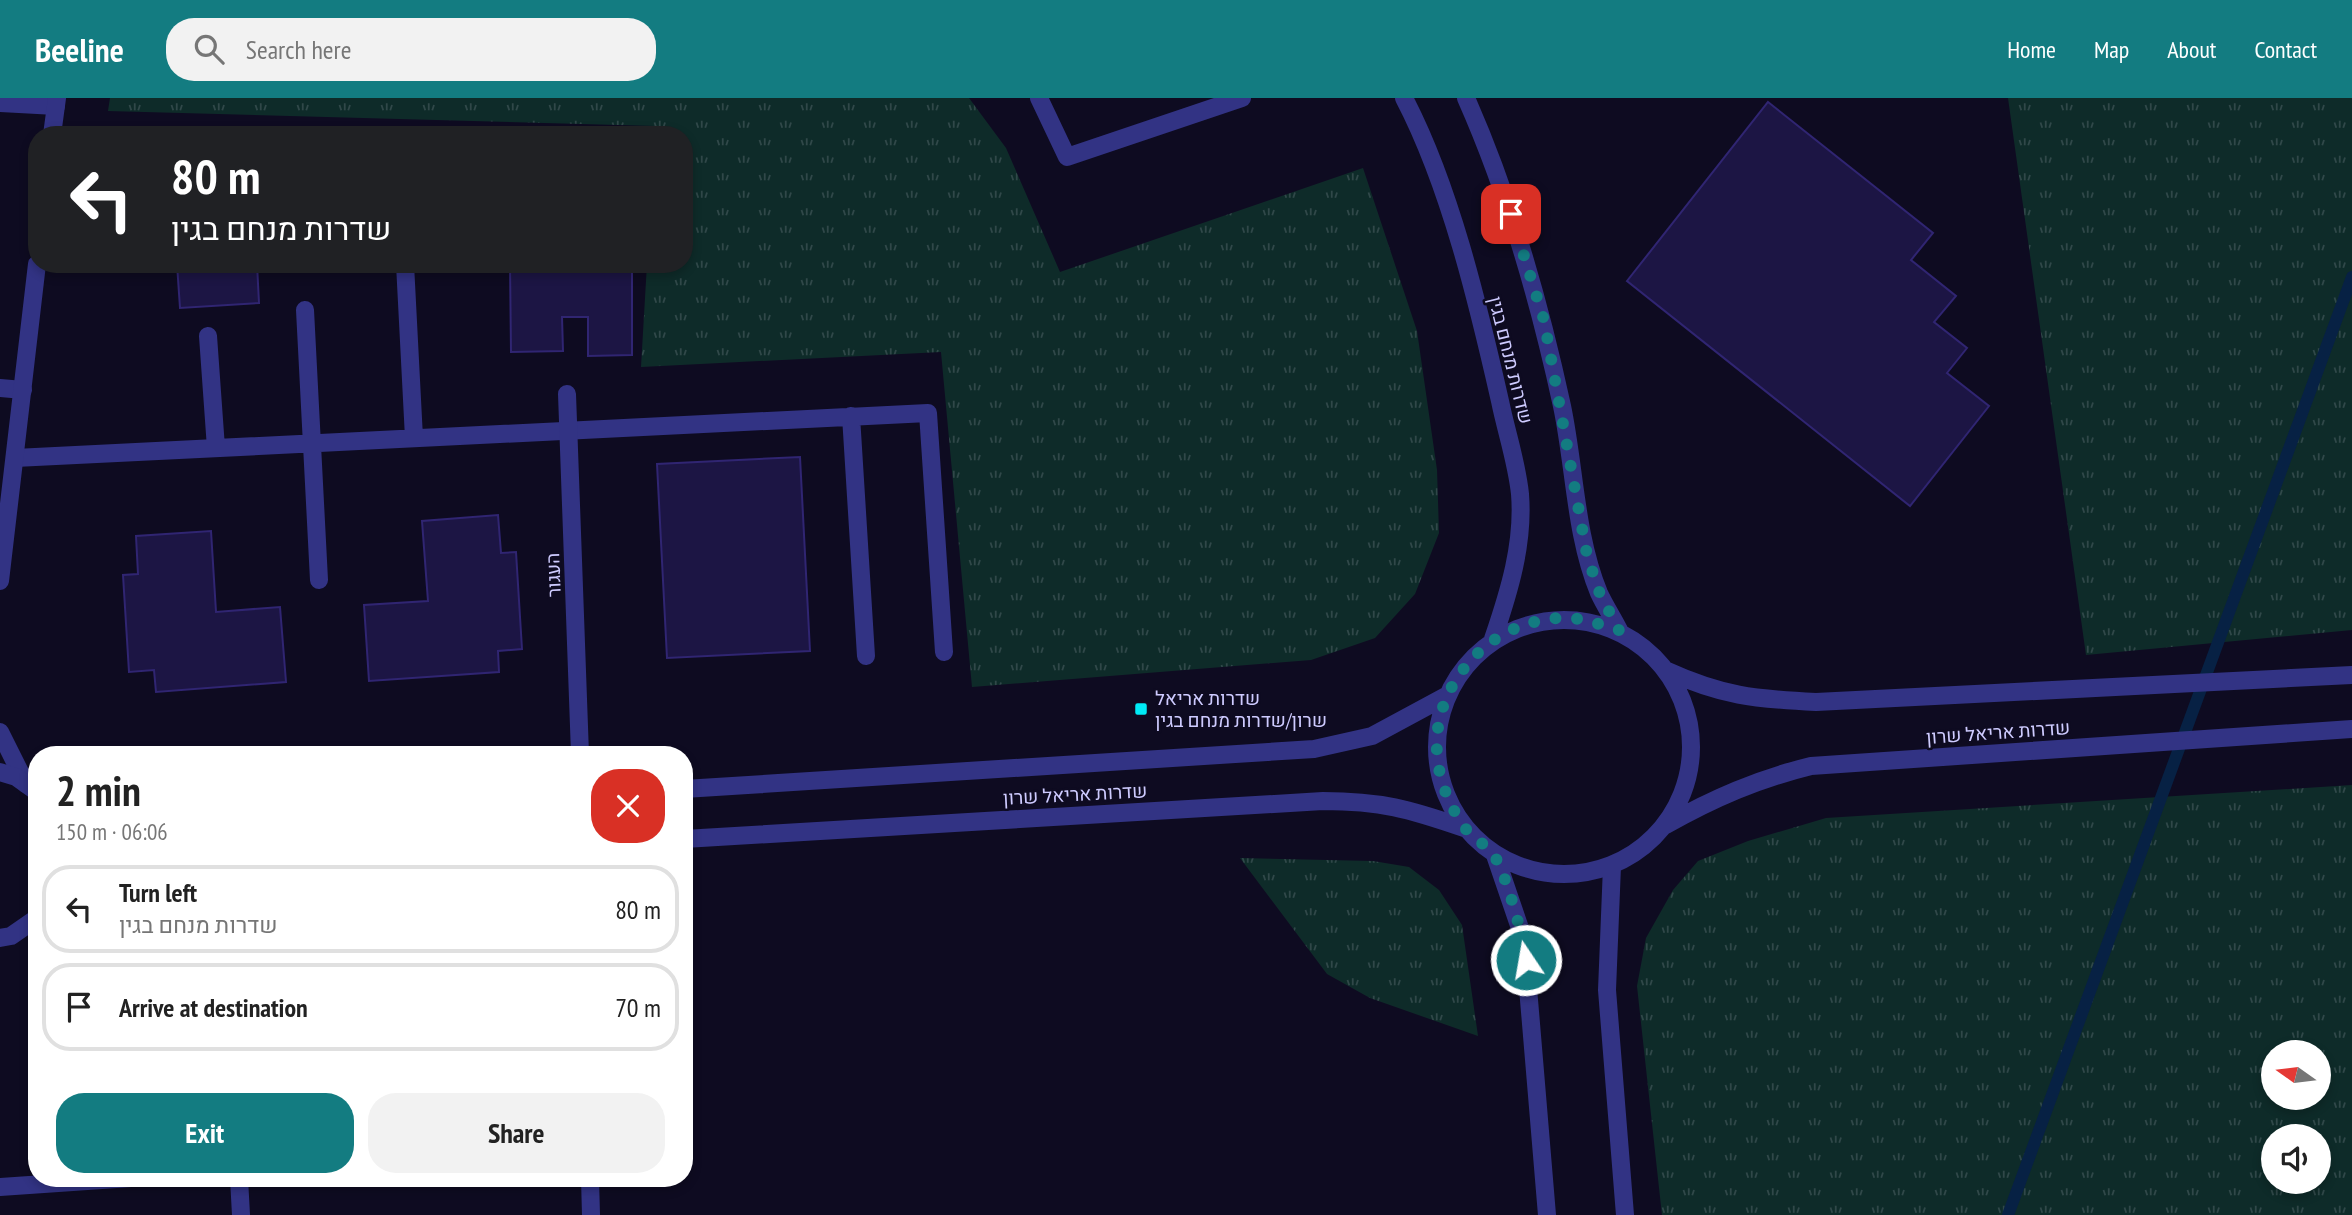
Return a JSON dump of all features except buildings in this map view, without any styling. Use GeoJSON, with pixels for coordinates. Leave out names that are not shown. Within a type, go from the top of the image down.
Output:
{"type":"FeatureCollection","features":[{"type":"Feature","properties":{"kind":"street"},"geometry":{"type":"LineString","coordinates":[[1039,98],[1066,157],[1242,98]]}},
{"type":"Feature","properties":{"kind":"street","name":"שדרות מנחם בגין"},"geometry":{"type":"LineString","coordinates":[[1404,98],[1416,120],[1450,215],[1485,334],[1520,494],[1519,542],[1512,583],[1493,639]]}},
{"type":"Feature","properties":{"kind":"street","name":"שדרות מנחם בגין"},"geometry":{"type":"LineString","coordinates":[[1466,98],[1489,150],[1533,284],[1563,411],[1587,555],[1600,594],[1619,630]]}},
{"type":"Feature","properties":{"kind":"street"},"geometry":{"type":"LineString","coordinates":[[0,103],[56,102],[53,126]]}},
{"type":"Feature","properties":{"kind":"street"},"geometry":{"type":"LineString","coordinates":[[0,581],[36,273]]}},
{"type":"Feature","properties":{"kind":"street"},"geometry":{"type":"LineString","coordinates":[[405,273],[414,438]]}},
{"type":"Feature","properties":{"kind":"street"},"geometry":{"type":"LineString","coordinates":[[306,310],[319,580]]}},
{"type":"Feature","properties":{"kind":"street"},"geometry":{"type":"LineString","coordinates":[[208,336],[216,448]]}},
{"type":"Feature","properties":{"kind":"street"},"geometry":{"type":"LineString","coordinates":[[0,387],[23,390]]}},
{"type":"Feature","properties":{"kind":"street","name":"העגור"},"geometry":{"type":"LineString","coordinates":[[567,394],[580,746]]}},
{"type":"Feature","properties":{"kind":"street"},"geometry":{"type":"LineString","coordinates":[[15,458],[928,412],[944,652]]}},
{"type":"Feature","properties":{"kind":"street"},"geometry":{"type":"LineString","coordinates":[[851,416],[866,656]]}},
{"type":"Feature","properties":{"kind":"street"},"geometry":{"type":"LineString","coordinates":[[1577,619],[1619,630],[1655,656],[1680,692],[1691,735],[1688,776],[1673,813],[1646,844],[1612,866],[1572,875],[1559,874],[1532,871],[1495,855],[1464,828],[1444,793],[1436,753],[1441,709],[1461,669],[1493,639],[1533,621],[1577,619]]}},
{"type":"Feature","properties":{"kind":"street","name":"שדרות אריאל שרון"},"geometry":{"type":"LineString","coordinates":[[1664,670],[1708,690],[1760,699],[1816,702],[2352,675]]}},
{"type":"Feature","properties":{"kind":"street","name":"שדרות אריאל שרון"},"geometry":{"type":"LineString","coordinates":[[693,788],[1314,749],[1372,736],[1448,695]]}},
{"type":"Feature","properties":{"kind":"street","name":"שדרות אריאל שרון"},"geometry":{"type":"LineString","coordinates":[[1660,828],[1711,799],[1761,778],[1811,766],[2352,729]]}},
{"type":"Feature","properties":{"kind":"street"},"geometry":{"type":"LineString","coordinates":[[0,732],[28,781]]}},
{"type":"Feature","properties":{"kind":"street"},"geometry":{"type":"LineString","coordinates":[[0,772],[28,786]]}},
{"type":"Feature","properties":{"kind":"street","name":"שדרות אריאל שרון"},"geometry":{"type":"LineString","coordinates":[[693,838],[1323,801],[1363,801],[1401,806],[1464,828]]}},
{"type":"Feature","properties":{"kind":"street"},"geometry":{"type":"LineString","coordinates":[[1495,855],[1524,940],[1547,1215]]}},
{"type":"Feature","properties":{"kind":"street"},"geometry":{"type":"LineString","coordinates":[[1612,866],[1607,990],[1625,1215]]}},
{"type":"Feature","properties":{"kind":"street"},"geometry":{"type":"LineString","coordinates":[[4,940],[28,925]]}},
{"type":"Feature","properties":{"kind":"street"},"geometry":{"type":"LineString","coordinates":[[0,1187],[28,1185]]}},
{"type":"Feature","properties":{"kind":"street"},"geometry":{"type":"LineString","coordinates":[[240,1187],[242,1215]]}},
{"type":"Feature","properties":{"kind":"street"},"geometry":{"type":"LineString","coordinates":[[590,1187],[591,1215]]}},
{"type":"Feature","properties":{"kind":"green space"},"geometry":{"type":"Polygon","coordinates":[[[110,98],[969,98],[1006,148],[1060,272],[1363,168],[1417,331],[1437,470],[1439,533],[1415,594],[1375,638],[1311,660],[972,687],[941,352],[641,367],[646,273],[693,273],[693,126],[108,111],[110,98]]]}},
{"type":"Feature","properties":{"kind":"green space"},"geometry":{"type":"Polygon","coordinates":[[[2008,98],[2352,98],[2352,630],[2086,655],[2008,98]]]}},
{"type":"Feature","properties":{"kind":"green space"},"geometry":{"type":"Polygon","coordinates":[[[2352,785],[2352,1215],[1662,1215],[1637,986],[1646,938],[1673,890],[1698,861],[1748,841],[1826,818],[2352,785]]]}},
{"type":"Feature","properties":{"kind":"green space"},"geometry":{"type":"Polygon","coordinates":[[[1240,858],[1373,861],[1409,867],[1439,890],[1462,925],[1478,1036],[1370,998],[1327,974],[1240,858]]]}},
{"type":"Feature","properties":{"kind":"waterway"},"geometry":{"type":"LineString","coordinates":[[2008,1215],[2352,277]]}},
{"type":"Feature","properties":{"kind":"place","name":"שדרות אריאל שרון/שדרות מנחם בגין"},"geometry":{"type":"Point","coordinates":[1141,709]}},
{"type":"Feature","properties":{"kind":"route"},"geometry":{"type":"LineString","coordinates":[[1511,214],[1544,320],[1563,411],[1587,555],[1600,594],[1619,630],[1577,619],[1533,621],[1493,639],[1461,669],[1441,709],[1436,753],[1444,793],[1464,828],[1495,855],[1524,940],[1526,960]]}}]}
